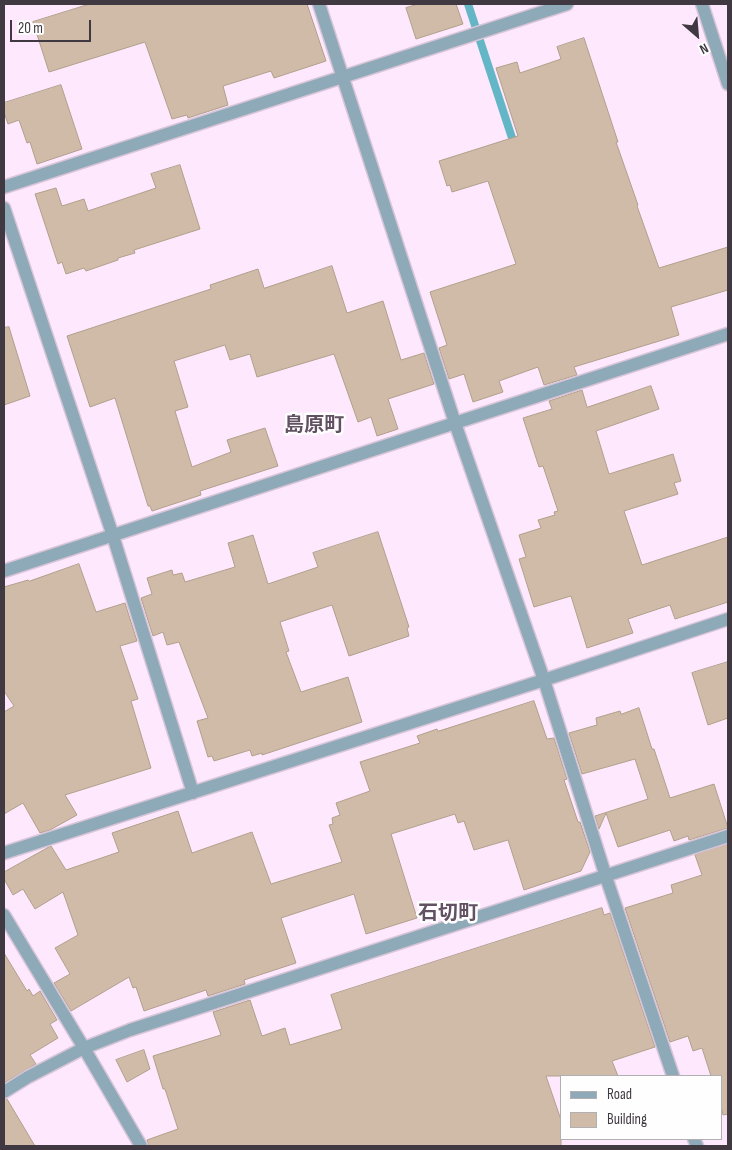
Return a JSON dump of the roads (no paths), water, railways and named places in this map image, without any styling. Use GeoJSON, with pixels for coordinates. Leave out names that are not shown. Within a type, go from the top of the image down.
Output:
{"type":"FeatureCollection","features":[{"type":"Feature","properties":{"kind":"street"},"geometry":{"type":"LineString","coordinates":[[319,4],[455,423],[544,680],[606,877],[673,1075]]}},
{"type":"Feature","properties":{"kind":"street"},"geometry":{"type":"LineString","coordinates":[[4,187],[568,4]]}},
{"type":"Feature","properties":{"kind":"street"},"geometry":{"type":"LineString","coordinates":[[702,4],[728,84]]}},
{"type":"Feature","properties":{"kind":"street"},"geometry":{"type":"LineString","coordinates":[[4,208],[113,536],[193,792]]}},
{"type":"Feature","properties":{"kind":"street"},"geometry":{"type":"LineString","coordinates":[[4,571],[728,334]]}},
{"type":"Feature","properties":{"kind":"street"},"geometry":{"type":"LineString","coordinates":[[4,853],[728,619]]}},
{"type":"Feature","properties":{"kind":"street"},"geometry":{"type":"LineString","coordinates":[[4,1092],[28,1077],[84,1048],[130,1030],[728,836]]}},
{"type":"Feature","properties":{"kind":"street"},"geometry":{"type":"LineString","coordinates":[[4,915],[141,1146]]}},
{"type":"Feature","properties":{"kind":"waterway"},"geometry":{"type":"LineString","coordinates":[[468,4],[515,147]]}},
{"type":"Feature","properties":{"kind":"district","name":"島原町"},"geometry":{"type":"Point","coordinates":[314,426]}},
{"type":"Feature","properties":{"kind":"district","name":"石切町"},"geometry":{"type":"Point","coordinates":[448,914]}}]}
